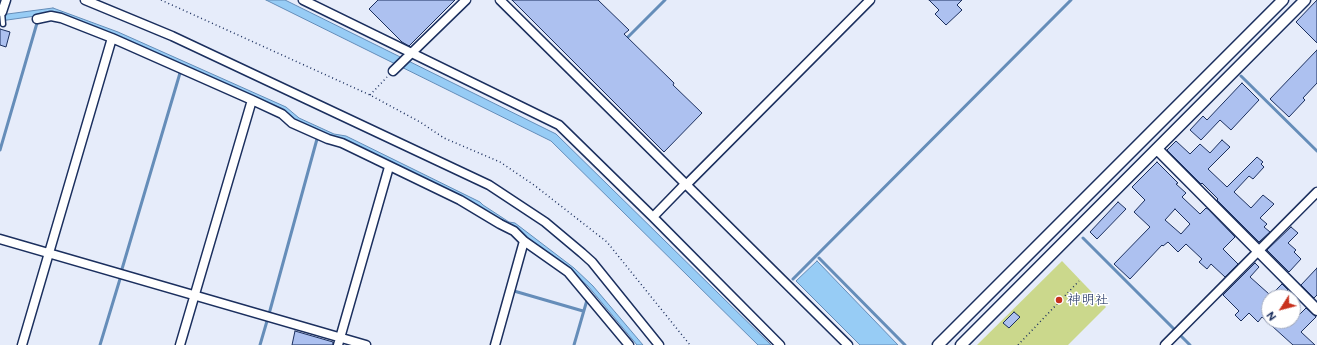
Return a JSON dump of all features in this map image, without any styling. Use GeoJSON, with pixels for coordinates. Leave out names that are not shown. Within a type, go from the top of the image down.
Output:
{"type":"FeatureCollection","features":[{"type":"Feature","properties":{"kind":"street"},"geometry":{"type":"LineString","coordinates":[[2,13],[6,0]]}},
{"type":"Feature","properties":{"kind":"street"},"geometry":{"type":"LineString","coordinates":[[85,0],[172,36],[489,185],[545,222],[592,262],[659,345]]}},
{"type":"Feature","properties":{"kind":"street"},"geometry":{"type":"LineString","coordinates":[[303,0],[559,125],[780,345]]}},
{"type":"Feature","properties":{"kind":"street"},"geometry":{"type":"LineString","coordinates":[[393,71],[466,0]]}},
{"type":"Feature","properties":{"kind":"street"},"geometry":{"type":"LineString","coordinates":[[500,0],[848,345]]}},
{"type":"Feature","properties":{"kind":"street"},"geometry":{"type":"LineString","coordinates":[[653,217],[870,0]]}},
{"type":"Feature","properties":{"kind":"street"},"geometry":{"type":"LineString","coordinates":[[938,345],[1283,0]]}},
{"type":"Feature","properties":{"kind":"street"},"geometry":{"type":"LineString","coordinates":[[961,345],[1305,0]]}},
{"type":"Feature","properties":{"kind":"street"},"geometry":{"type":"LineString","coordinates":[[37,19],[51,16],[61,18],[112,38],[252,100],[282,114],[292,123],[328,139],[342,143],[460,200],[514,231],[524,241],[568,272],[629,345]]}},
{"type":"Feature","properties":{"kind":"street"},"geometry":{"type":"LineString","coordinates":[[22,345],[112,38]]}},
{"type":"Feature","properties":{"kind":"street"},"geometry":{"type":"LineString","coordinates":[[180,345],[252,100]]}},
{"type":"Feature","properties":{"kind":"street"},"geometry":{"type":"LineString","coordinates":[[1157,149],[1317,310]]}},
{"type":"Feature","properties":{"kind":"street"},"geometry":{"type":"LineString","coordinates":[[339,341],[389,167]]}},
{"type":"Feature","properties":{"kind":"street"},"geometry":{"type":"LineString","coordinates":[[1165,345],[1317,192]]}},
{"type":"Feature","properties":{"kind":"street"},"geometry":{"type":"LineString","coordinates":[[0,239],[194,295],[339,341],[366,345]]}},
{"type":"Feature","properties":{"kind":"street"},"geometry":{"type":"LineString","coordinates":[[495,345],[524,241]]}},
{"type":"Feature","properties":{"kind":"lane"},"geometry":{"type":"LineString","coordinates":[[2,13],[3,23]]}},
{"type":"Feature","properties":{"kind":"path"},"geometry":{"type":"LineString","coordinates":[[161,0],[370,95],[420,122],[444,138],[500,162],[534,185],[608,242],[690,345]]}},
{"type":"Feature","properties":{"kind":"path"},"geometry":{"type":"LineString","coordinates":[[370,95],[393,71]]}},
{"type":"Feature","properties":{"kind":"path"},"geometry":{"type":"LineString","coordinates":[[1018,345],[1079,280]]}},
{"type":"Feature","properties":{"kind":"green space","name":"神明社"},"geometry":{"type":"Polygon","coordinates":[[[1062,261],[1106,307],[1068,345],[977,345],[1062,261]]]}},
{"type":"Feature","properties":{"kind":"water"},"geometry":{"type":"Polygon","coordinates":[[[266,0],[285,0],[556,134],[771,345],[758,345],[551,141],[266,0]]]}},
{"type":"Feature","properties":{"kind":"water"},"geometry":{"type":"Polygon","coordinates":[[[53,8],[118,32],[286,107],[299,118],[334,134],[346,136],[480,202],[509,222],[515,223],[574,268],[593,286],[643,345],[637,345],[588,286],[568,269],[514,227],[479,208],[476,204],[388,163],[50,14],[0,21],[0,15],[53,8]]]}},
{"type":"Feature","properties":{"kind":"water"},"geometry":{"type":"Polygon","coordinates":[[[817,261],[898,345],[860,345],[796,281],[817,261]]]}},
{"type":"Feature","properties":{"kind":"building"},"geometry":{"type":"Polygon","coordinates":[[[378,0],[455,0],[409,46],[402,42],[369,9],[378,0]]]}},
{"type":"Feature","properties":{"kind":"building"},"geometry":{"type":"Polygon","coordinates":[[[512,0],[598,0],[629,30],[624,34],[702,113],[664,152],[512,0]]]}},
{"type":"Feature","properties":{"kind":"building"},"geometry":{"type":"Polygon","coordinates":[[[929,0],[962,0],[957,5],[962,10],[946,25],[935,14],[939,10],[929,0]]]}},
{"type":"Feature","properties":{"kind":"building"},"geometry":{"type":"Polygon","coordinates":[[[1317,0],[1317,43],[1296,22],[1317,0]]]}},
{"type":"Feature","properties":{"kind":"building"},"geometry":{"type":"Polygon","coordinates":[[[0,29],[10,32],[6,47],[0,45],[0,29]]]}},
{"type":"Feature","properties":{"kind":"building"},"geometry":{"type":"Polygon","coordinates":[[[1317,50],[1317,83],[1303,98],[1305,100],[1289,117],[1270,99],[1317,50]]]}},
{"type":"Feature","properties":{"kind":"building"},"geometry":{"type":"Polygon","coordinates":[[[1242,83],[1259,100],[1231,130],[1220,120],[1201,140],[1190,130],[1203,116],[1207,120],[1242,83]]]}},
{"type":"Feature","properties":{"kind":"building"},"geometry":{"type":"Polygon","coordinates":[[[1222,140],[1230,147],[1208,169],[1227,187],[1257,157],[1263,162],[1261,164],[1264,167],[1253,179],[1249,176],[1234,192],[1251,208],[1263,195],[1274,204],[1260,218],[1267,224],[1264,227],[1270,232],[1259,242],[1202,183],[1201,184],[1167,150],[1176,141],[1190,154],[1200,144],[1210,153],[1222,140]]]}},
{"type":"Feature","properties":{"kind":"building"},"geometry":{"type":"Polygon","coordinates":[[[1157,162],[1186,193],[1182,197],[1200,214],[1206,208],[1208,209],[1235,237],[1223,249],[1238,264],[1225,277],[1211,264],[1207,269],[1199,262],[1202,259],[1186,244],[1178,252],[1168,242],[1163,246],[1162,245],[1130,279],[1114,264],[1150,227],[1134,212],[1145,200],[1132,187],[1157,162]],[[1175,209],[1165,220],[1181,234],[1190,224],[1175,209]]]}},
{"type":"Feature","properties":{"kind":"building"},"geometry":{"type":"Polygon","coordinates":[[[1118,202],[1126,209],[1097,239],[1090,232],[1118,202]]]}},
{"type":"Feature","properties":{"kind":"building"},"geometry":{"type":"Polygon","coordinates":[[[1291,227],[1298,233],[1288,243],[1296,250],[1294,252],[1301,259],[1289,272],[1267,250],[1291,227]]]}},
{"type":"Feature","properties":{"kind":"building"},"geometry":{"type":"Polygon","coordinates":[[[1255,263],[1259,267],[1250,277],[1263,289],[1261,289],[1261,318],[1258,322],[1249,313],[1241,321],[1235,315],[1239,311],[1223,295],[1255,263]]]}},
{"type":"Feature","properties":{"kind":"building"},"geometry":{"type":"Polygon","coordinates":[[[1317,268],[1317,295],[1314,298],[1301,285],[1317,268]]]}},
{"type":"Feature","properties":{"kind":"building"},"geometry":{"type":"Polygon","coordinates":[[[1282,284],[1287,289],[1277,289],[1282,284]]]}},
{"type":"Feature","properties":{"kind":"building"},"geometry":{"type":"Polygon","coordinates":[[[1306,308],[1316,317],[1301,332],[1315,345],[1293,345],[1275,329],[1301,329],[1301,313],[1306,308]]]}},
{"type":"Feature","properties":{"kind":"building"},"geometry":{"type":"Polygon","coordinates":[[[1014,312],[1020,317],[1009,328],[1003,323],[1014,312]]]}},
{"type":"Feature","properties":{"kind":"building"},"geometry":{"type":"Polygon","coordinates":[[[295,331],[333,342],[333,345],[292,345],[295,331]]]}},
{"type":"Feature","properties":{"kind":"waterway"},"geometry":{"type":"LineString","coordinates":[[625,40],[665,0]]}},
{"type":"Feature","properties":{"kind":"waterway"},"geometry":{"type":"LineString","coordinates":[[793,279],[1071,0]]}},
{"type":"Feature","properties":{"kind":"waterway"},"geometry":{"type":"LineString","coordinates":[[0,150],[37,23]]}},
{"type":"Feature","properties":{"kind":"waterway"},"geometry":{"type":"LineString","coordinates":[[122,269],[180,73]]}},
{"type":"Feature","properties":{"kind":"waterway"},"geometry":{"type":"LineString","coordinates":[[1241,76],[1317,151]]}},
{"type":"Feature","properties":{"kind":"waterway"},"geometry":{"type":"LineString","coordinates":[[269,314],[317,139]]}},
{"type":"Feature","properties":{"kind":"waterway"},"geometry":{"type":"LineString","coordinates":[[1083,238],[1190,345]]}},
{"type":"Feature","properties":{"kind":"waterway"},"geometry":{"type":"LineString","coordinates":[[819,258],[905,345]]}},
{"type":"Feature","properties":{"kind":"waterway"},"geometry":{"type":"LineString","coordinates":[[100,345],[120,279]]}},
{"type":"Feature","properties":{"kind":"waterway"},"geometry":{"type":"LineString","coordinates":[[514,291],[583,311]]}},
{"type":"Feature","properties":{"kind":"waterway"},"geometry":{"type":"LineString","coordinates":[[574,345],[587,300]]}},
{"type":"Feature","properties":{"kind":"waterway"},"geometry":{"type":"LineString","coordinates":[[260,345],[267,321]]}},
{"type":"Feature","properties":{"kind":"place","name":"神明社"},"geometry":{"type":"Point","coordinates":[1059,300]}}]}
